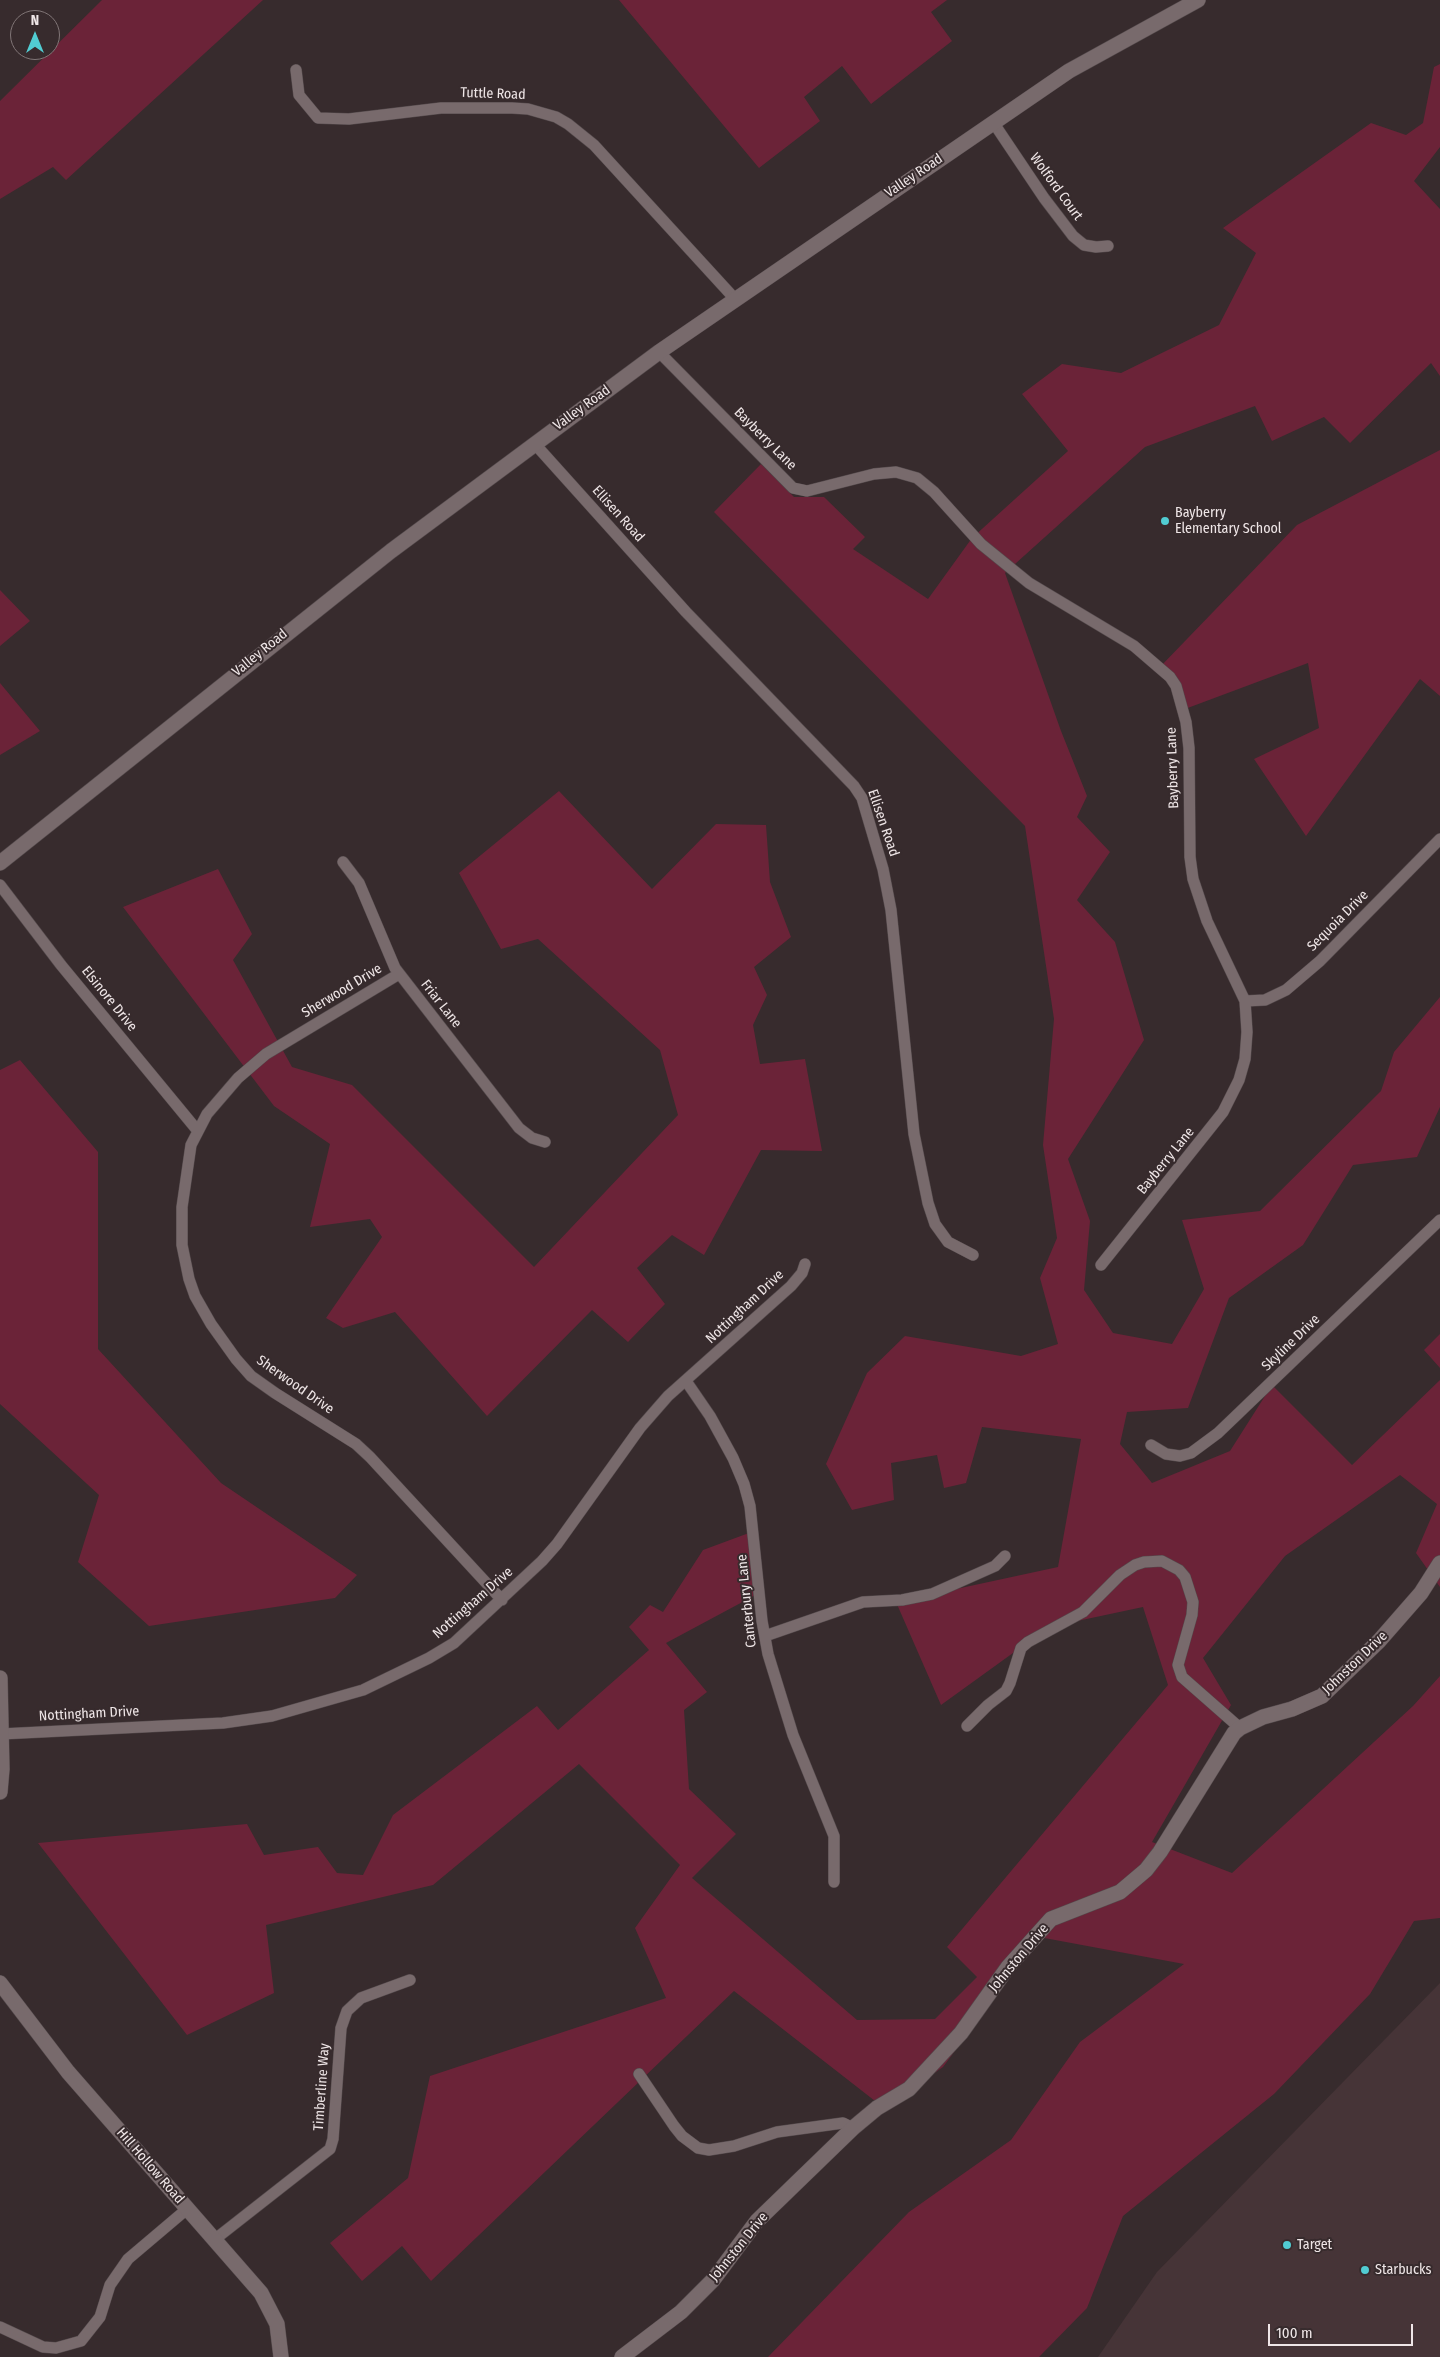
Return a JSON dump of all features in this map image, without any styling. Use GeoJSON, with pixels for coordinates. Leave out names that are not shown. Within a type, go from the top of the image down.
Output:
{"type":"FeatureCollection","features":[{"type":"Feature","properties":{"kind":"street","name":"Valley Road"},"geometry":{"type":"LineString","coordinates":[[0,863],[305,618],[534,443],[659,352],[1069,71],[1198,0]]}},
{"type":"Feature","properties":{"kind":"street","name":"Tuttle Road"},"geometry":{"type":"LineString","coordinates":[[296,70],[299,95],[318,118],[349,119],[441,108],[512,108],[528,109],[568,124],[594,145],[735,299]]}},
{"type":"Feature","properties":{"kind":"street","name":"Wolford Court"},"geometry":{"type":"LineString","coordinates":[[993,122],[1044,198],[1073,236],[1084,245],[1096,248],[1108,246]]}},
{"type":"Feature","properties":{"kind":"street","name":"Bayberry Lane"},"geometry":{"type":"LineString","coordinates":[[659,352],[793,488],[807,491],[874,474],[896,472],[918,478],[934,492],[981,544],[1030,583],[1134,646],[1170,677],[1180,696],[1186,722],[1193,879],[1207,921],[1244,1001],[1247,1032],[1245,1059],[1230,1100],[1207,1135],[1101,1266]]}},
{"type":"Feature","properties":{"kind":"street","name":"Ellisen Road"},"geometry":{"type":"LineString","coordinates":[[534,443],[686,612],[854,786],[862,798],[883,869],[890,910],[914,1134],[928,1203],[935,1224],[948,1242],[973,1256]]}},
{"type":"Feature","properties":{"kind":"street","name":"Sequoia Drive"},"geometry":{"type":"LineString","coordinates":[[1244,1001],[1265,1000],[1286,990],[1320,961],[1440,839]]}},
{"type":"Feature","properties":{"kind":"street","name":"Friar Lane"},"geometry":{"type":"LineString","coordinates":[[342,862],[359,883],[394,968],[519,1128],[532,1138],[545,1142]]}},
{"type":"Feature","properties":{"kind":"street","name":"Elsinore Drive"},"geometry":{"type":"LineString","coordinates":[[0,885],[61,965],[197,1130]]}},
{"type":"Feature","properties":{"kind":"street","name":"Sherwood Drive"},"geometry":{"type":"LineString","coordinates":[[399,974],[266,1054],[238,1078],[207,1114],[197,1130],[191,1145],[184,1185],[182,1245],[189,1279],[210,1324],[251,1376],[309,1416],[356,1444],[370,1456],[502,1600]]}},
{"type":"Feature","properties":{"kind":"street","name":"Skyline Drive"},"geometry":{"type":"LineString","coordinates":[[1151,1446],[1166,1454],[1180,1456],[1191,1453],[1218,1433],[1440,1220]]}},
{"type":"Feature","properties":{"kind":"street","name":"Nottingham Drive"},"geometry":{"type":"LineString","coordinates":[[1,1734],[223,1722],[272,1716],[363,1690],[429,1658],[454,1643],[502,1600],[557,1544],[640,1428],[668,1396],[791,1286],[802,1274],[805,1264]]}},
{"type":"Feature","properties":{"kind":"street","name":"Canterbury Lane"},"geometry":{"type":"LineString","coordinates":[[686,1381],[710,1416],[733,1458],[744,1484],[753,1523],[768,1654],[793,1735],[834,1836],[834,1882]]}},
{"type":"Feature","properties":{"kind":"street"},"geometry":{"type":"LineString","coordinates":[[765,1636],[863,1602],[902,1600],[932,1594],[995,1566],[1005,1556]]}},
{"type":"Feature","properties":{"kind":"street"},"geometry":{"type":"LineString","coordinates":[[967,1726],[1006,1691],[1021,1648],[1028,1642],[1083,1612],[1120,1576],[1135,1566],[1144,1562],[1162,1562],[1179,1570],[1185,1577],[1193,1602],[1192,1615],[1178,1665],[1182,1677],[1240,1728]]}},
{"type":"Feature","properties":{"kind":"street","name":"Johnston Drive"},"geometry":{"type":"LineString","coordinates":[[622,2357],[681,2312],[713,2280],[757,2221],[853,2128],[877,2108],[909,2089],[961,2032],[1008,1967],[1051,1919],[1120,1892],[1146,1870],[1160,1852],[1225,1746],[1240,1728],[1322,1696],[1385,1634],[1421,1593],[1440,1563]]}},
{"type":"Feature","properties":{"kind":"street"},"geometry":{"type":"LineString","coordinates":[[0,1678],[2,1769],[0,1792]]}},
{"type":"Feature","properties":{"kind":"street","name":"Timberline Way"},"geometry":{"type":"LineString","coordinates":[[214,2240],[330,2149],[333,2139],[340,2028],[347,2011],[361,1998],[410,1980]]}},
{"type":"Feature","properties":{"kind":"street","name":"Hill Hollow Road"},"geometry":{"type":"LineString","coordinates":[[0,1982],[68,2072],[261,2293],[273,2313],[281,2345],[281,2357]]}},
{"type":"Feature","properties":{"kind":"street"},"geometry":{"type":"LineString","coordinates":[[639,2074],[674,2126],[682,2136],[698,2148],[709,2150],[734,2146],[778,2132],[843,2123],[853,2128]]}},
{"type":"Feature","properties":{"kind":"street"},"geometry":{"type":"LineString","coordinates":[[0,2327],[43,2347],[56,2348],[81,2341],[100,2317],[110,2286],[128,2259],[187,2209]]}},
{"type":"Feature","properties":{"kind":"shaded area"},"geometry":{"type":"Polygon","coordinates":[[[102,0],[263,0],[66,180],[53,167],[0,199],[0,101],[41,60],[60,60],[60,42],[102,0]]]}},
{"type":"Feature","properties":{"kind":"shaded area"},"geometry":{"type":"Polygon","coordinates":[[[619,0],[947,0],[931,12],[952,41],[871,104],[842,66],[804,97],[820,121],[759,168],[619,0]]]}},
{"type":"Feature","properties":{"kind":"shaded area"},"geometry":{"type":"Polygon","coordinates":[[[1440,64],[1440,147],[1414,181],[1440,209],[1440,376],[1431,363],[1350,443],[1324,417],[1272,441],[1255,406],[1145,447],[1005,573],[1061,731],[1087,796],[1077,817],[1110,852],[1077,900],[1115,942],[1144,1040],[1068,1159],[1090,1221],[1084,1290],[1113,1333],[1172,1344],[1204,1289],[1182,1220],[1260,1211],[1381,1091],[1394,1052],[1440,997],[1440,1107],[1417,1157],[1353,1165],[1303,1245],[1229,1298],[1188,1408],[1127,1412],[1120,1444],[1152,1483],[1230,1451],[1272,1385],[1352,1465],[1440,1380],[1440,1587],[1416,1553],[1437,1504],[1400,1475],[1285,1556],[1203,1658],[1231,1705],[1152,1842],[1232,1873],[1413,1706],[1440,1676],[1440,1918],[1414,1921],[1370,1994],[1274,2094],[1123,2216],[1087,2308],[1039,2357],[768,2357],[909,2212],[1011,2140],[1080,2042],[1184,1964],[1039,1937],[943,2067],[884,2108],[734,1991],[431,2281],[402,2246],[362,2281],[330,2243],[408,2178],[430,2076],[666,1998],[635,1928],[680,1865],[579,1764],[433,1885],[266,1925],[274,1993],[187,2035],[38,1843],[247,1824],[264,1855],[318,1847],[337,1873],[363,1875],[393,1815],[537,1706],[558,1730],[649,1650],[629,1627],[650,1605],[663,1612],[703,1550],[757,1530],[763,1591],[666,1643],[707,1692],[684,1710],[689,1789],[736,1834],[692,1878],[857,2020],[935,2019],[977,1977],[947,1947],[1168,1685],[1143,1607],[1049,1627],[941,1705],[896,1602],[1058,1567],[1081,1439],[982,1427],[966,1483],[944,1488],[937,1455],[891,1463],[894,1500],[852,1510],[826,1464],[867,1373],[905,1336],[1021,1356],[1058,1344],[1040,1278],[1057,1238],[1043,1145],[1054,1019],[1025,826],[714,512],[761,464],[794,497],[824,497],[865,537],[853,549],[928,599],[972,538],[1068,451],[1022,394],[1062,364],[1121,373],[1219,325],[1256,253],[1223,228],[1371,123],[1406,135],[1423,123],[1434,67],[1440,64]]]}},
{"type":"Feature","properties":{"kind":"shaded area"},"geometry":{"type":"Polygon","coordinates":[[[1440,450],[1440,696],[1420,679],[1306,836],[1254,759],[1319,728],[1308,663],[1185,709],[1159,668],[1297,525],[1440,450]]]}},
{"type":"Feature","properties":{"kind":"shaded area"},"geometry":{"type":"Polygon","coordinates":[[[0,590],[30,621],[0,646],[0,590]]]}},
{"type":"Feature","properties":{"kind":"shaded area"},"geometry":{"type":"Polygon","coordinates":[[[0,683],[40,731],[0,755],[0,683]]]}},
{"type":"Feature","properties":{"kind":"shaded area"},"geometry":{"type":"Polygon","coordinates":[[[559,791],[652,889],[716,824],[766,825],[770,882],[791,937],[754,967],[767,995],[753,1025],[760,1064],[805,1059],[822,1151],[761,1150],[704,1255],[672,1235],[637,1268],[665,1304],[628,1342],[592,1310],[487,1416],[395,1312],[343,1328],[326,1318],[382,1237],[370,1219],[310,1227],[330,1144],[274,1106],[123,907],[218,869],[252,934],[233,960],[292,1067],[352,1085],[534,1267],[678,1115],[660,1050],[538,939],[501,949],[459,873],[559,791]]]}},
{"type":"Feature","properties":{"kind":"shaded area"},"geometry":{"type":"Polygon","coordinates":[[[20,1060],[98,1152],[98,1349],[221,1483],[357,1575],[335,1598],[149,1626],[78,1562],[99,1495],[0,1404],[0,1070],[20,1060]]]}},
{"type":"Feature","properties":{"kind":"shaded area"},"geometry":{"type":"Polygon","coordinates":[[[1440,1334],[1440,1368],[1424,1350],[1440,1334]]]}},
{"type":"Feature","properties":{"kind":"shaded area"},"geometry":{"type":"Polygon","coordinates":[[[1440,1983],[1440,2357],[1098,2357],[1157,2272],[1440,1983]]]}},
{"type":"Feature","properties":{"kind":"place","name":"Bayberry Elementary School"},"geometry":{"type":"Point","coordinates":[1165,521]}},
{"type":"Feature","properties":{"kind":"place","name":"Target"},"geometry":{"type":"Point","coordinates":[1287,2245]}},
{"type":"Feature","properties":{"kind":"place","name":"Starbucks"},"geometry":{"type":"Point","coordinates":[1365,2270]}}]}
